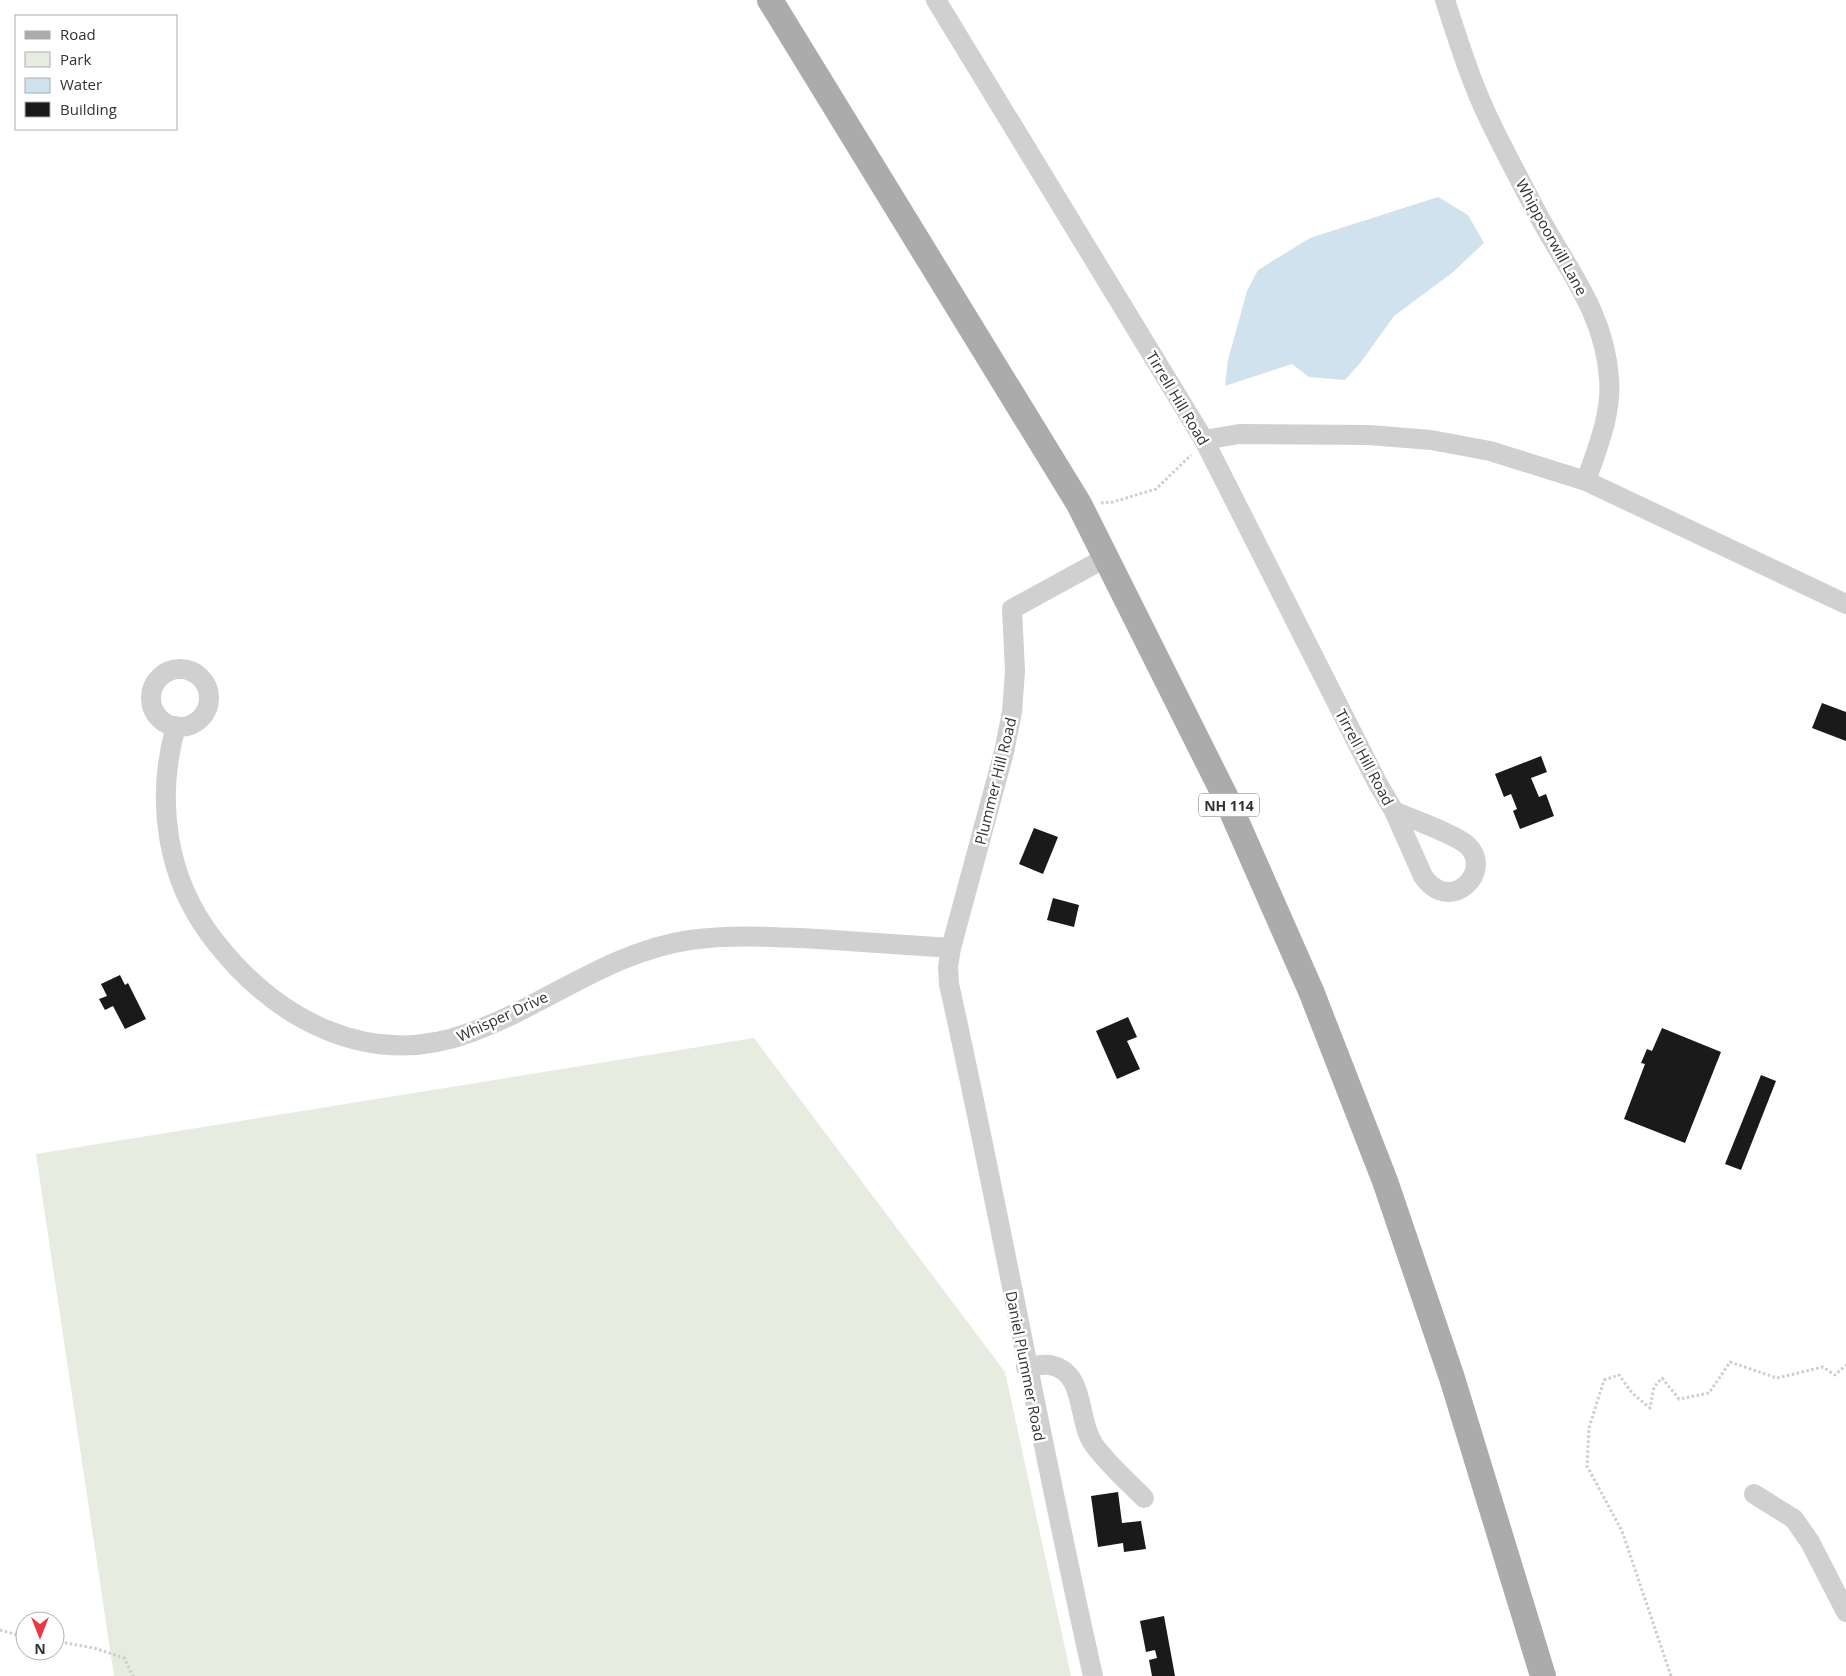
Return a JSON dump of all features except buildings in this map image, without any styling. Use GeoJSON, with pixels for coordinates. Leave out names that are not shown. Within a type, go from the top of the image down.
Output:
{"type":"FeatureCollection","features":[{"type":"Feature","properties":{"kind":"main road","name":"NH 114"},"geometry":{"type":"LineString","coordinates":[[770,0],[1080,504],[1226,798],[1311,991],[1385,1181],[1452,1378],[1543,1676]]}},
{"type":"Feature","properties":{"kind":"street","name":"Tirrell Hill Road"},"geometry":{"type":"LineString","coordinates":[[936,0],[1205,443],[1378,784],[1394,811]]}},
{"type":"Feature","properties":{"kind":"street","name":"Whippoorwill Lane"},"geometry":{"type":"LineString","coordinates":[[1445,0],[1487,116],[1538,213],[1580,284],[1602,334],[1608,360],[1609,404],[1586,481]]}},
{"type":"Feature","properties":{"kind":"street"},"geometry":{"type":"LineString","coordinates":[[1205,443],[1240,434],[1369,435],[1431,440],[1490,451],[1586,481],[1846,604]]}},
{"type":"Feature","properties":{"kind":"street","name":"Plummer Hill Road"},"geometry":{"type":"LineString","coordinates":[[965,1055],[949,984],[948,967],[951,948],[1004,752],[1012,712],[1015,671],[1012,609],[1107,557]]}},
{"type":"Feature","properties":{"kind":"street","name":"Whisper Drive"},"geometry":{"type":"LineString","coordinates":[[176,726],[167,772],[168,835],[177,874],[186,896],[214,941],[260,989],[294,1015],[336,1035],[392,1046],[418,1045],[450,1039],[508,1016],[634,954],[691,940],[754,935],[951,948]]}},
{"type":"Feature","properties":{"kind":"street","name":"Daniel Plummer Road"},"geometry":{"type":"LineString","coordinates":[[965,1055],[993,1188],[1026,1366],[1093,1676]]}},
{"type":"Feature","properties":{"kind":"street"},"geometry":{"type":"LineString","coordinates":[[1026,1366],[1049,1365],[1068,1373],[1079,1394],[1083,1423],[1093,1444],[1144,1498]]}},
{"type":"Feature","properties":{"kind":"street"},"geometry":{"type":"LineString","coordinates":[[1754,1494],[1794,1519],[1810,1542],[1846,1612]]}},
{"type":"Feature","properties":{"kind":"path"},"geometry":{"type":"LineString","coordinates":[[1080,504],[1113,502],[1156,489],[1186,458],[1205,443]]}},
{"type":"Feature","properties":{"kind":"path"},"geometry":{"type":"LineString","coordinates":[[1671,1676],[1622,1531],[1587,1466],[1589,1428],[1604,1380],[1619,1375],[1632,1393],[1650,1408],[1654,1387],[1662,1378],[1679,1399],[1709,1393],[1730,1362],[1777,1378],[1823,1367],[1835,1375],[1846,1365]]}},
{"type":"Feature","properties":{"kind":"path"},"geometry":{"type":"LineString","coordinates":[[0,1630],[15,1634]]}},
{"type":"Feature","properties":{"kind":"path"},"geometry":{"type":"LineString","coordinates":[[65,1643],[94,1648],[124,1658],[133,1676]]}},
{"type":"Feature","properties":{"kind":"green space"},"geometry":{"type":"Polygon","coordinates":[[[754,1038],[1005,1372],[1071,1676],[114,1676],[36,1154],[754,1038]]]}},
{"type":"Feature","properties":{"kind":"water"},"geometry":{"type":"Polygon","coordinates":[[[1438,197],[1468,215],[1484,243],[1452,273],[1394,316],[1361,362],[1345,380],[1309,377],[1292,364],[1225,386],[1228,360],[1247,291],[1258,270],[1310,238],[1438,197]]]}}]}
